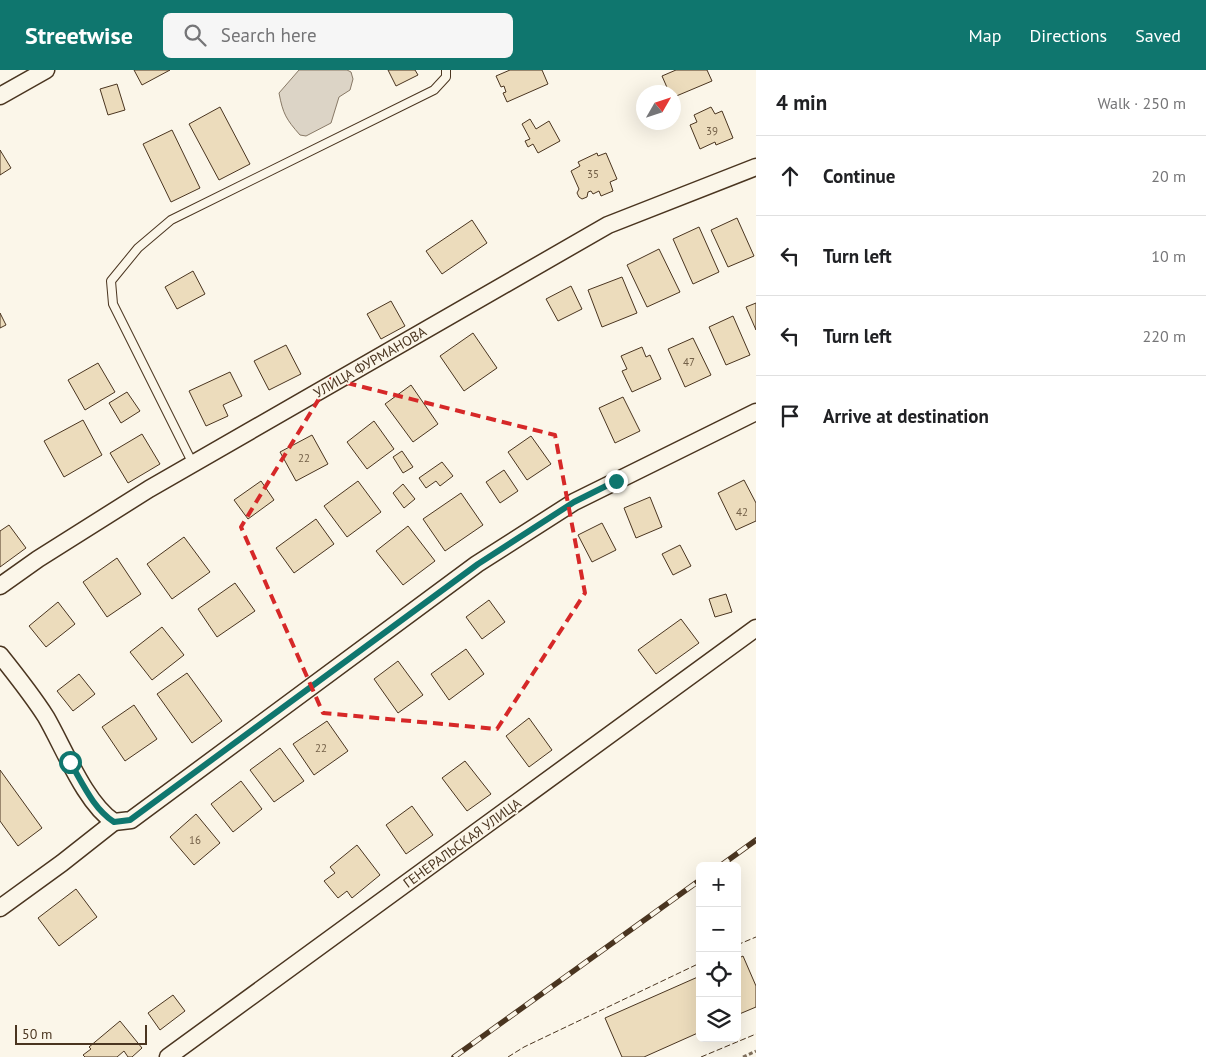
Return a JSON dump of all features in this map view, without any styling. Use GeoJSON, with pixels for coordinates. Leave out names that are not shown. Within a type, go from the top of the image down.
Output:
{"type":"FeatureCollection","features":[{"type":"Feature","properties":{"kind":"street"},"geometry":{"type":"LineString","coordinates":[[0,96],[46,70]]}},
{"type":"Feature","properties":{"kind":"street","name":"УЛИЦА ФУРМАНОВА"},"geometry":{"type":"LineString","coordinates":[[0,586],[38,559],[193,464],[608,225],[756,167]]}},
{"type":"Feature","properties":{"kind":"street"},"geometry":{"type":"LineString","coordinates":[[0,908],[114,822],[130,820],[158,800],[478,564],[526,532],[582,498],[756,412]]}},
{"type":"Feature","properties":{"kind":"street","name":"ГЕНЕРАЛЬСКАЯ УЛИЦА"},"geometry":{"type":"LineString","coordinates":[[168,1057],[756,628]]}},
{"type":"Feature","properties":{"kind":"street"},"geometry":{"type":"LineString","coordinates":[[0,655],[28,690],[46,717],[92,799],[103,815],[114,822]]}},
{"type":"Feature","properties":{"kind":"lane"},"geometry":{"type":"LineString","coordinates":[[193,464],[113,304],[111,281],[138,248],[172,220],[434,90],[446,77],[446,70]]}},
{"type":"Feature","properties":{"kind":"path"},"geometry":{"type":"LineString","coordinates":[[743,1057],[756,1051]]}},
{"type":"Feature","properties":{"kind":"highlighted area"},"geometry":{"type":"Polygon","coordinates":[[[331,379],[555,435],[585,593],[497,729],[323,713],[241,527],[331,379]]]}},
{"type":"Feature","properties":{"kind":"shaded area"},"geometry":{"type":"Polygon","coordinates":[[[299,70],[347,70],[351,72],[353,79],[350,90],[339,97],[331,123],[306,136],[300,135],[288,120],[279,93],[299,70]]]}},
{"type":"Feature","properties":{"kind":"building"},"geometry":{"type":"Polygon","coordinates":[[[134,70],[170,70],[142,85],[134,70]]]}},
{"type":"Feature","properties":{"kind":"building"},"geometry":{"type":"Polygon","coordinates":[[[388,70],[415,70],[418,75],[396,86],[388,70]]]}},
{"type":"Feature","properties":{"kind":"building"},"geometry":{"type":"Polygon","coordinates":[[[510,70],[542,70],[548,84],[507,102],[503,93],[506,92],[504,86],[501,87],[496,76],[510,70]]]}},
{"type":"Feature","properties":{"kind":"building"},"geometry":{"type":"Polygon","coordinates":[[[676,70],[707,70],[712,81],[681,94],[681,85],[666,85],[662,76],[676,70]]]}},
{"type":"Feature","properties":{"kind":"building"},"geometry":{"type":"Polygon","coordinates":[[[117,84],[125,110],[108,115],[100,89],[117,84]]]}},
{"type":"Feature","properties":{"kind":"building"},"geometry":{"type":"Polygon","coordinates":[[[220,107],[250,164],[219,180],[189,124],[220,107]]]}},
{"type":"Feature","properties":{"kind":"building"},"geometry":{"type":"Polygon","coordinates":[[[711,107],[715,114],[722,111],[733,138],[716,145],[715,142],[700,149],[690,125],[697,122],[694,115],[711,107]]]}},
{"type":"Feature","properties":{"kind":"building"},"geometry":{"type":"Polygon","coordinates":[[[530,119],[536,129],[549,121],[560,141],[538,153],[533,144],[528,147],[525,141],[530,139],[522,124],[530,119]]]}},
{"type":"Feature","properties":{"kind":"building"},"geometry":{"type":"Polygon","coordinates":[[[172,130],[200,188],[171,202],[143,144],[172,130]]]}},
{"type":"Feature","properties":{"kind":"building"},"geometry":{"type":"Polygon","coordinates":[[[0,150],[11,168],[0,175],[0,150]]]}},
{"type":"Feature","properties":{"kind":"building"},"geometry":{"type":"Polygon","coordinates":[[[597,153],[598,156],[606,153],[617,179],[610,182],[613,191],[601,196],[599,191],[593,194],[591,191],[588,192],[587,197],[582,199],[577,193],[579,189],[571,171],[580,166],[578,162],[597,153]]]}},
{"type":"Feature","properties":{"kind":"building"},"geometry":{"type":"Polygon","coordinates":[[[737,218],[754,256],[728,267],[711,230],[737,218]]]}},
{"type":"Feature","properties":{"kind":"building"},"geometry":{"type":"Polygon","coordinates":[[[472,220],[487,243],[442,274],[426,251],[472,220]]]}},
{"type":"Feature","properties":{"kind":"building"},"geometry":{"type":"Polygon","coordinates":[[[699,227],[719,272],[693,284],[673,239],[699,227]]]}},
{"type":"Feature","properties":{"kind":"building"},"geometry":{"type":"Polygon","coordinates":[[[659,249],[680,292],[647,307],[627,265],[659,249]]]}},
{"type":"Feature","properties":{"kind":"building"},"geometry":{"type":"Polygon","coordinates":[[[193,271],[205,294],[177,309],[165,287],[193,271]]]}},
{"type":"Feature","properties":{"kind":"building"},"geometry":{"type":"Polygon","coordinates":[[[622,277],[637,313],[602,327],[588,290],[622,277]]]}},
{"type":"Feature","properties":{"kind":"building"},"geometry":{"type":"Polygon","coordinates":[[[571,286],[582,309],[558,321],[546,299],[571,286]]]}},
{"type":"Feature","properties":{"kind":"building"},"geometry":{"type":"Polygon","coordinates":[[[391,301],[405,326],[381,339],[367,314],[391,301]]]}},
{"type":"Feature","properties":{"kind":"building"},"geometry":{"type":"Polygon","coordinates":[[[756,303],[756,330],[746,307],[756,303]]]}},
{"type":"Feature","properties":{"kind":"building"},"geometry":{"type":"Polygon","coordinates":[[[0,313],[6,325],[0,328],[0,313]]]}},
{"type":"Feature","properties":{"kind":"building"},"geometry":{"type":"Polygon","coordinates":[[[733,316],[750,355],[726,365],[709,327],[733,316]]]}},
{"type":"Feature","properties":{"kind":"building"},"geometry":{"type":"Polygon","coordinates":[[[473,333],[497,368],[464,391],[440,356],[473,333]]]}},
{"type":"Feature","properties":{"kind":"building"},"geometry":{"type":"Polygon","coordinates":[[[693,338],[711,375],[685,387],[668,349],[693,338]]]}},
{"type":"Feature","properties":{"kind":"building"},"geometry":{"type":"Polygon","coordinates":[[[286,345],[301,374],[269,390],[254,361],[286,345]]]}},
{"type":"Feature","properties":{"kind":"building"},"geometry":{"type":"Polygon","coordinates":[[[642,347],[646,357],[650,355],[661,379],[632,392],[622,371],[627,369],[621,356],[642,347]]]}},
{"type":"Feature","properties":{"kind":"building"},"geometry":{"type":"Polygon","coordinates":[[[98,363],[115,392],[85,410],[68,380],[98,363]]]}},
{"type":"Feature","properties":{"kind":"building"},"geometry":{"type":"Polygon","coordinates":[[[230,372],[242,396],[223,405],[228,416],[206,426],[189,391],[230,372]]]}},
{"type":"Feature","properties":{"kind":"building"},"geometry":{"type":"Polygon","coordinates":[[[411,385],[438,424],[413,442],[385,404],[411,385]]]}},
{"type":"Feature","properties":{"kind":"building"},"geometry":{"type":"Polygon","coordinates":[[[127,392],[140,411],[121,423],[109,403],[127,392]]]}},
{"type":"Feature","properties":{"kind":"building"},"geometry":{"type":"Polygon","coordinates":[[[623,397],[640,431],[615,443],[599,408],[623,397]]]}},
{"type":"Feature","properties":{"kind":"building"},"geometry":{"type":"Polygon","coordinates":[[[83,420],[102,455],[64,477],[44,441],[83,420]]]}},
{"type":"Feature","properties":{"kind":"building"},"geometry":{"type":"Polygon","coordinates":[[[374,421],[394,449],[367,469],[347,442],[374,421]]]}},
{"type":"Feature","properties":{"kind":"building"},"geometry":{"type":"Polygon","coordinates":[[[142,434],[160,464],[128,483],[110,453],[142,434]]]}},
{"type":"Feature","properties":{"kind":"building"},"geometry":{"type":"Polygon","coordinates":[[[312,435],[328,464],[296,481],[280,452],[312,435]]]}},
{"type":"Feature","properties":{"kind":"building"},"geometry":{"type":"Polygon","coordinates":[[[531,436],[551,464],[527,480],[508,452],[531,436]]]}},
{"type":"Feature","properties":{"kind":"building"},"geometry":{"type":"Polygon","coordinates":[[[402,451],[413,467],[403,473],[393,457],[402,451]]]}},
{"type":"Feature","properties":{"kind":"building"},"geometry":{"type":"Polygon","coordinates":[[[442,462],[453,476],[440,486],[436,481],[426,488],[419,478],[442,462]]]}},
{"type":"Feature","properties":{"kind":"building"},"geometry":{"type":"Polygon","coordinates":[[[504,470],[518,491],[500,503],[486,482],[504,470]]]}},
{"type":"Feature","properties":{"kind":"building"},"geometry":{"type":"Polygon","coordinates":[[[744,480],[756,503],[756,521],[736,530],[718,493],[744,480]]]}},
{"type":"Feature","properties":{"kind":"building"},"geometry":{"type":"Polygon","coordinates":[[[261,481],[274,500],[248,519],[234,500],[261,481]]]}},
{"type":"Feature","properties":{"kind":"building"},"geometry":{"type":"Polygon","coordinates":[[[358,481],[381,512],[347,537],[324,506],[358,481]]]}},
{"type":"Feature","properties":{"kind":"building"},"geometry":{"type":"Polygon","coordinates":[[[403,484],[415,499],[404,508],[393,493],[403,484]]]}},
{"type":"Feature","properties":{"kind":"building"},"geometry":{"type":"Polygon","coordinates":[[[461,493],[483,525],[445,551],[423,519],[461,493]]]}},
{"type":"Feature","properties":{"kind":"building"},"geometry":{"type":"Polygon","coordinates":[[[650,497],[662,527],[636,538],[624,508],[650,497]]]}},
{"type":"Feature","properties":{"kind":"building"},"geometry":{"type":"Polygon","coordinates":[[[316,519],[334,544],[294,573],[276,548],[316,519]]]}},
{"type":"Feature","properties":{"kind":"building"},"geometry":{"type":"Polygon","coordinates":[[[602,523],[616,550],[592,562],[578,535],[602,523]]]}},
{"type":"Feature","properties":{"kind":"building"},"geometry":{"type":"Polygon","coordinates":[[[9,525],[26,548],[0,567],[0,531],[9,525]]]}},
{"type":"Feature","properties":{"kind":"building"},"geometry":{"type":"Polygon","coordinates":[[[408,526],[435,561],[403,585],[376,551],[408,526]]]}},
{"type":"Feature","properties":{"kind":"building"},"geometry":{"type":"Polygon","coordinates":[[[184,537],[210,572],[172,599],[147,564],[184,537]]]}},
{"type":"Feature","properties":{"kind":"building"},"geometry":{"type":"Polygon","coordinates":[[[680,545],[691,566],[673,575],[662,554],[680,545]]]}},
{"type":"Feature","properties":{"kind":"building"},"geometry":{"type":"Polygon","coordinates":[[[117,558],[141,594],[107,617],[83,582],[117,558]]]}},
{"type":"Feature","properties":{"kind":"building"},"geometry":{"type":"Polygon","coordinates":[[[235,583],[255,611],[217,637],[198,609],[235,583]]]}},
{"type":"Feature","properties":{"kind":"building"},"geometry":{"type":"Polygon","coordinates":[[[726,594],[732,612],[715,617],[709,599],[726,594]]]}},
{"type":"Feature","properties":{"kind":"building"},"geometry":{"type":"Polygon","coordinates":[[[489,600],[505,622],[482,639],[466,617],[489,600]]]}},
{"type":"Feature","properties":{"kind":"building"},"geometry":{"type":"Polygon","coordinates":[[[58,602],[75,624],[46,647],[29,626],[58,602]]]}},
{"type":"Feature","properties":{"kind":"building"},"geometry":{"type":"Polygon","coordinates":[[[681,619],[699,643],[656,674],[638,650],[681,619]]]}},
{"type":"Feature","properties":{"kind":"building"},"geometry":{"type":"Polygon","coordinates":[[[162,627],[184,655],[152,680],[130,652],[162,627]]]}},
{"type":"Feature","properties":{"kind":"building"},"geometry":{"type":"Polygon","coordinates":[[[466,649],[484,674],[449,700],[431,674],[466,649]]]}},
{"type":"Feature","properties":{"kind":"building"},"geometry":{"type":"Polygon","coordinates":[[[398,661],[423,695],[398,713],[374,679],[398,661]]]}},
{"type":"Feature","properties":{"kind":"building"},"geometry":{"type":"Polygon","coordinates":[[[187,673],[222,721],[192,743],[157,694],[187,673]]]}},
{"type":"Feature","properties":{"kind":"building"},"geometry":{"type":"Polygon","coordinates":[[[79,674],[95,694],[73,711],[57,691],[79,674]]]}},
{"type":"Feature","properties":{"kind":"building"},"geometry":{"type":"Polygon","coordinates":[[[134,705],[157,739],[125,761],[102,727],[134,705]]]}},
{"type":"Feature","properties":{"kind":"building"},"geometry":{"type":"Polygon","coordinates":[[[529,718],[552,750],[529,767],[506,736],[529,718]]]}},
{"type":"Feature","properties":{"kind":"building"},"geometry":{"type":"Polygon","coordinates":[[[327,721],[348,751],[314,775],[293,744],[327,721]]]}},
{"type":"Feature","properties":{"kind":"building"},"geometry":{"type":"Polygon","coordinates":[[[280,748],[304,781],[274,802],[250,770],[280,748]]]}},
{"type":"Feature","properties":{"kind":"building"},"geometry":{"type":"Polygon","coordinates":[[[465,761],[491,794],[467,811],[442,778],[465,761]]]}},
{"type":"Feature","properties":{"kind":"building"},"geometry":{"type":"Polygon","coordinates":[[[0,770],[42,828],[18,846],[0,821],[0,770]]]}},
{"type":"Feature","properties":{"kind":"building"},"geometry":{"type":"Polygon","coordinates":[[[241,781],[262,809],[233,832],[211,804],[241,781]]]}},
{"type":"Feature","properties":{"kind":"building"},"geometry":{"type":"Polygon","coordinates":[[[412,806],[433,835],[406,854],[386,825],[412,806]]]}},
{"type":"Feature","properties":{"kind":"building"},"geometry":{"type":"Polygon","coordinates":[[[196,814],[220,843],[194,865],[170,837],[196,814]]]}},
{"type":"Feature","properties":{"kind":"building"},"geometry":{"type":"Polygon","coordinates":[[[357,845],[380,875],[352,898],[347,891],[338,898],[324,881],[335,873],[330,867],[357,845]]]}},
{"type":"Feature","properties":{"kind":"building"},"geometry":{"type":"Polygon","coordinates":[[[76,889],[97,917],[59,946],[38,918],[76,889]]]}},
{"type":"Feature","properties":{"kind":"building"},"geometry":{"type":"Polygon","coordinates":[[[743,956],[756,986],[756,1007],[741,1013],[741,997],[741,957],[743,956]]]}},
{"type":"Feature","properties":{"kind":"building"},"geometry":{"type":"Polygon","coordinates":[[[696,978],[696,1034],[644,1057],[622,1057],[605,1018],[696,978]]]}},
{"type":"Feature","properties":{"kind":"building"},"geometry":{"type":"Polygon","coordinates":[[[173,995],[185,1011],[160,1030],[148,1013],[173,995]]]}},
{"type":"Feature","properties":{"kind":"building"},"geometry":{"type":"Polygon","coordinates":[[[120,1021],[142,1048],[132,1057],[128,1057],[124,1051],[117,1057],[85,1057],[83,1055],[91,1049],[89,1047],[120,1021]]]}},
{"type":"Feature","properties":{"kind":"railway"},"geometry":{"type":"LineString","coordinates":[[726,862],[756,840]]}},
{"type":"Feature","properties":{"kind":"railway"},"geometry":{"type":"LineString","coordinates":[[454,1057],[696,883]]}},
{"type":"Feature","properties":{"kind":"fence"},"geometry":{"type":"LineString","coordinates":[[741,943],[756,937]]}},
{"type":"Feature","properties":{"kind":"fence"},"geometry":{"type":"LineString","coordinates":[[508,1057],[524,1047],[696,965]]}},
{"type":"Feature","properties":{"kind":"fence"},"geometry":{"type":"LineString","coordinates":[[701,1057],[756,1034]]}},
{"type":"Feature","properties":{"kind":"route"},"geometry":{"type":"LineString","coordinates":[[70,762],[103,815],[114,822],[130,820],[478,564],[574,502],[616,481]]}}]}
